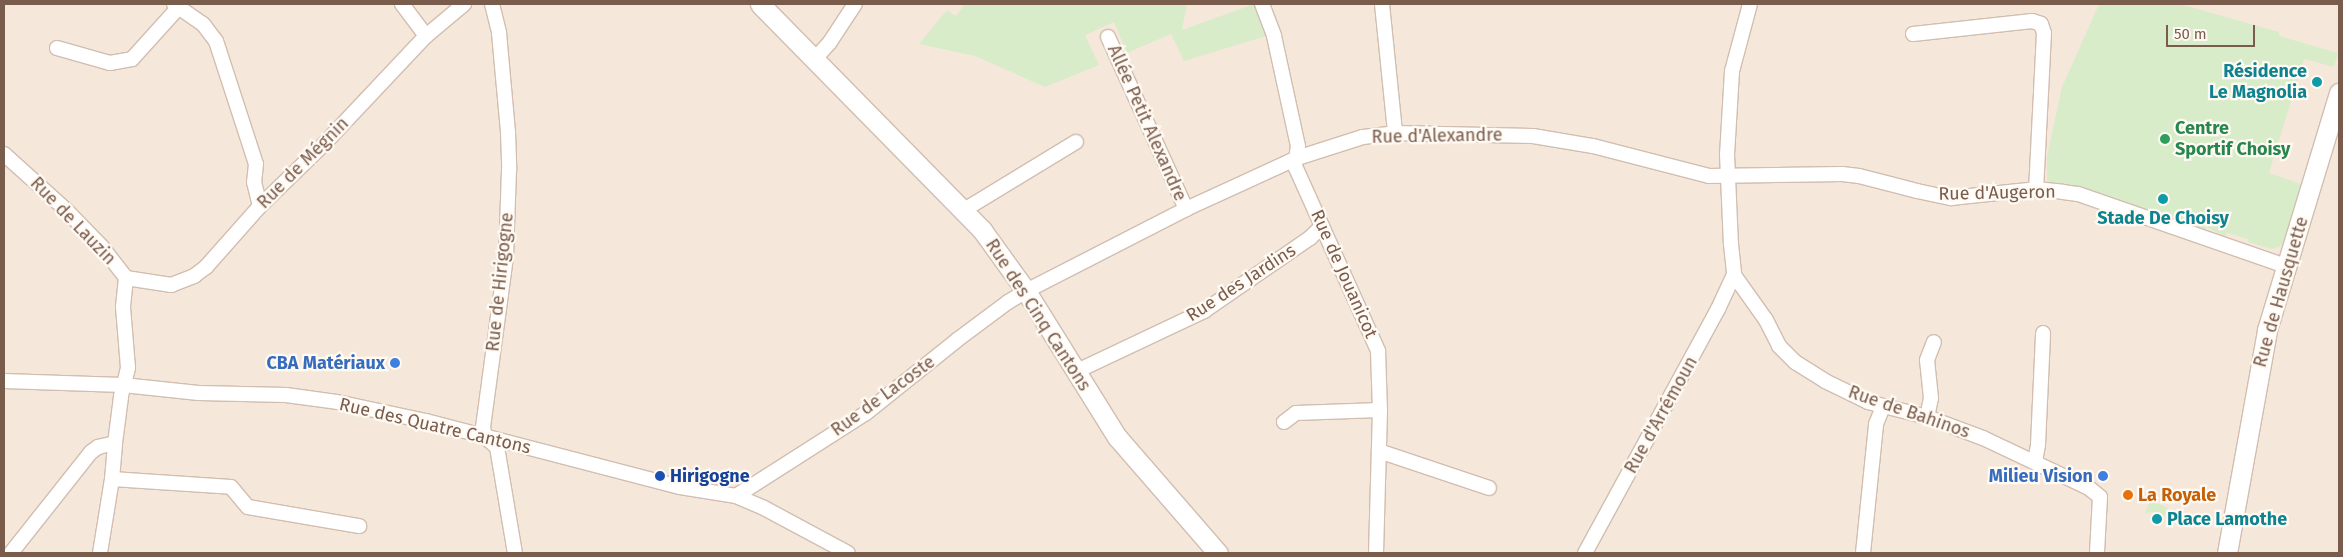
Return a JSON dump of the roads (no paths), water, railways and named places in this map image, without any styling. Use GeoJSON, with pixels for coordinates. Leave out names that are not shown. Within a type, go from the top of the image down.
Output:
{"type":"FeatureCollection","features":[{"type":"Feature","properties":{"kind":"street"},"geometry":{"type":"LineString","coordinates":[[402,4],[426,36]]}},
{"type":"Feature","properties":{"kind":"street","name":"Rue de Mégnin"},"geometry":{"type":"LineString","coordinates":[[126,278],[171,285],[194,276],[206,267],[260,206],[325,142],[426,36],[464,4]]}},
{"type":"Feature","properties":{"kind":"street","name":"Rue de Hirigogne"},"geometry":{"type":"LineString","coordinates":[[485,437],[483,427],[506,257],[509,170],[508,132],[499,32],[492,4]]}},
{"type":"Feature","properties":{"kind":"street","name":"Rue des Cinq Cantons"},"geometry":{"type":"LineString","coordinates":[[760,4],[982,230],[1026,291],[1117,437],[1218,553]]}},
{"type":"Feature","properties":{"kind":"street"},"geometry":{"type":"LineString","coordinates":[[814,60],[830,42],[855,4]]}},
{"type":"Feature","properties":{"kind":"street","name":"Rue de Jouanicot"},"geometry":{"type":"LineString","coordinates":[[1262,4],[1274,36],[1298,146],[1295,166],[1378,351],[1380,410],[1376,553]]}},
{"type":"Feature","properties":{"kind":"street"},"geometry":{"type":"LineString","coordinates":[[1382,4],[1395,132]]}},
{"type":"Feature","properties":{"kind":"street"},"geometry":{"type":"LineString","coordinates":[[1734,275],[1727,154],[1732,71],[1750,4]]}},
{"type":"Feature","properties":{"kind":"street"},"geometry":{"type":"LineString","coordinates":[[57,48],[110,62],[132,59],[176,5],[203,24],[216,41],[256,164],[254,182],[260,206]]}},
{"type":"Feature","properties":{"kind":"street"},"geometry":{"type":"LineString","coordinates":[[1913,34],[2032,21],[2041,24],[2044,33],[2036,189]]}},
{"type":"Feature","properties":{"kind":"street","name":"Allée Petit Alexandre"},"geometry":{"type":"LineString","coordinates":[[1108,37],[1186,209]]}},
{"type":"Feature","properties":{"kind":"street","name":"Rue de Hausquette"},"geometry":{"type":"LineString","coordinates":[[2227,553],[2267,330],[2339,93]]}},
{"type":"Feature","properties":{"kind":"street","name":"Rue d'Alexandre"},"geometry":{"type":"LineString","coordinates":[[1026,291],[1186,209],[1297,158],[1363,136],[1395,132],[1533,136],[1594,146],[1709,176],[1728,177]]}},
{"type":"Feature","properties":{"kind":"street"},"geometry":{"type":"LineString","coordinates":[[964,210],[1076,142]]}},
{"type":"Feature","properties":{"kind":"street","name":"Rue de Lauzin"},"geometry":{"type":"LineString","coordinates":[[4,154],[65,208],[102,247],[126,278],[123,307],[128,368],[123,385],[112,479],[100,553]]}},
{"type":"Feature","properties":{"kind":"street","name":"Rue d'Augeron"},"geometry":{"type":"LineString","coordinates":[[1728,177],[1842,174],[1868,178],[1917,192],[1951,198],[2036,189],[2078,194],[2286,266]]}},
{"type":"Feature","properties":{"kind":"street","name":"Rue des Jardins"},"geometry":{"type":"LineString","coordinates":[[1075,372],[1204,311],[1310,238],[1322,226]]}},
{"type":"Feature","properties":{"kind":"street","name":"Rue de Bahinos"},"geometry":{"type":"LineString","coordinates":[[1734,275],[1766,320],[1779,346],[1795,362],[1825,382],[1883,407],[1927,417],[1983,438],[2078,483],[2100,497],[2097,553]]}},
{"type":"Feature","properties":{"kind":"street","name":"Rue d'Arrémoun"},"geometry":{"type":"LineString","coordinates":[[1585,553],[1718,309],[1734,275]]}},
{"type":"Feature","properties":{"kind":"street","name":"Rue de Lacoste"},"geometry":{"type":"LineString","coordinates":[[736,496],[866,413],[957,340],[1026,291]]}},
{"type":"Feature","properties":{"kind":"street"},"geometry":{"type":"LineString","coordinates":[[2035,462],[2038,445],[2043,333]]}},
{"type":"Feature","properties":{"kind":"street"},"geometry":{"type":"LineString","coordinates":[[1927,417],[1930,398],[1928,360],[1934,342]]}},
{"type":"Feature","properties":{"kind":"street","name":"Rue des Quatre Cantons"},"geometry":{"type":"LineString","coordinates":[[4,381],[123,385],[200,393],[309,398],[426,420],[680,487],[736,496],[764,508],[848,553]]}},
{"type":"Feature","properties":{"kind":"street"},"geometry":{"type":"LineString","coordinates":[[1863,553],[1876,424],[1883,407]]}},
{"type":"Feature","properties":{"kind":"street"},"geometry":{"type":"LineString","coordinates":[[1284,422],[1296,413],[1380,410]]}},
{"type":"Feature","properties":{"kind":"street"},"geometry":{"type":"LineString","coordinates":[[485,437],[497,447],[515,553]]}},
{"type":"Feature","properties":{"kind":"street"},"geometry":{"type":"LineString","coordinates":[[11,553],[91,452],[98,447],[115,443]]}},
{"type":"Feature","properties":{"kind":"street"},"geometry":{"type":"LineString","coordinates":[[1379,451],[1489,488]]}},
{"type":"Feature","properties":{"kind":"street"},"geometry":{"type":"LineString","coordinates":[[112,479],[231,487],[248,507],[359,526]]}},
{"type":"Feature","properties":{"kind":"place","name":"Résidence Le Magnolia"},"geometry":{"type":"Point","coordinates":[2317,82]}},
{"type":"Feature","properties":{"kind":"place","name":"Centre Sportif Choisy"},"geometry":{"type":"Point","coordinates":[2165,139]}},
{"type":"Feature","properties":{"kind":"place","name":"Stade De Choisy"},"geometry":{"type":"Point","coordinates":[2163,199]}},
{"type":"Feature","properties":{"kind":"place","name":"CBA Matériaux"},"geometry":{"type":"Point","coordinates":[395,363]}},
{"type":"Feature","properties":{"kind":"place","name":"Hirigogne"},"geometry":{"type":"Point","coordinates":[660,476]}},
{"type":"Feature","properties":{"kind":"place","name":"Milieu Vision"},"geometry":{"type":"Point","coordinates":[2103,476]}},
{"type":"Feature","properties":{"kind":"place","name":"La Royale"},"geometry":{"type":"Point","coordinates":[2128,495]}},
{"type":"Feature","properties":{"kind":"place","name":"Place Lamothe"},"geometry":{"type":"Point","coordinates":[2157,519]}}]}
